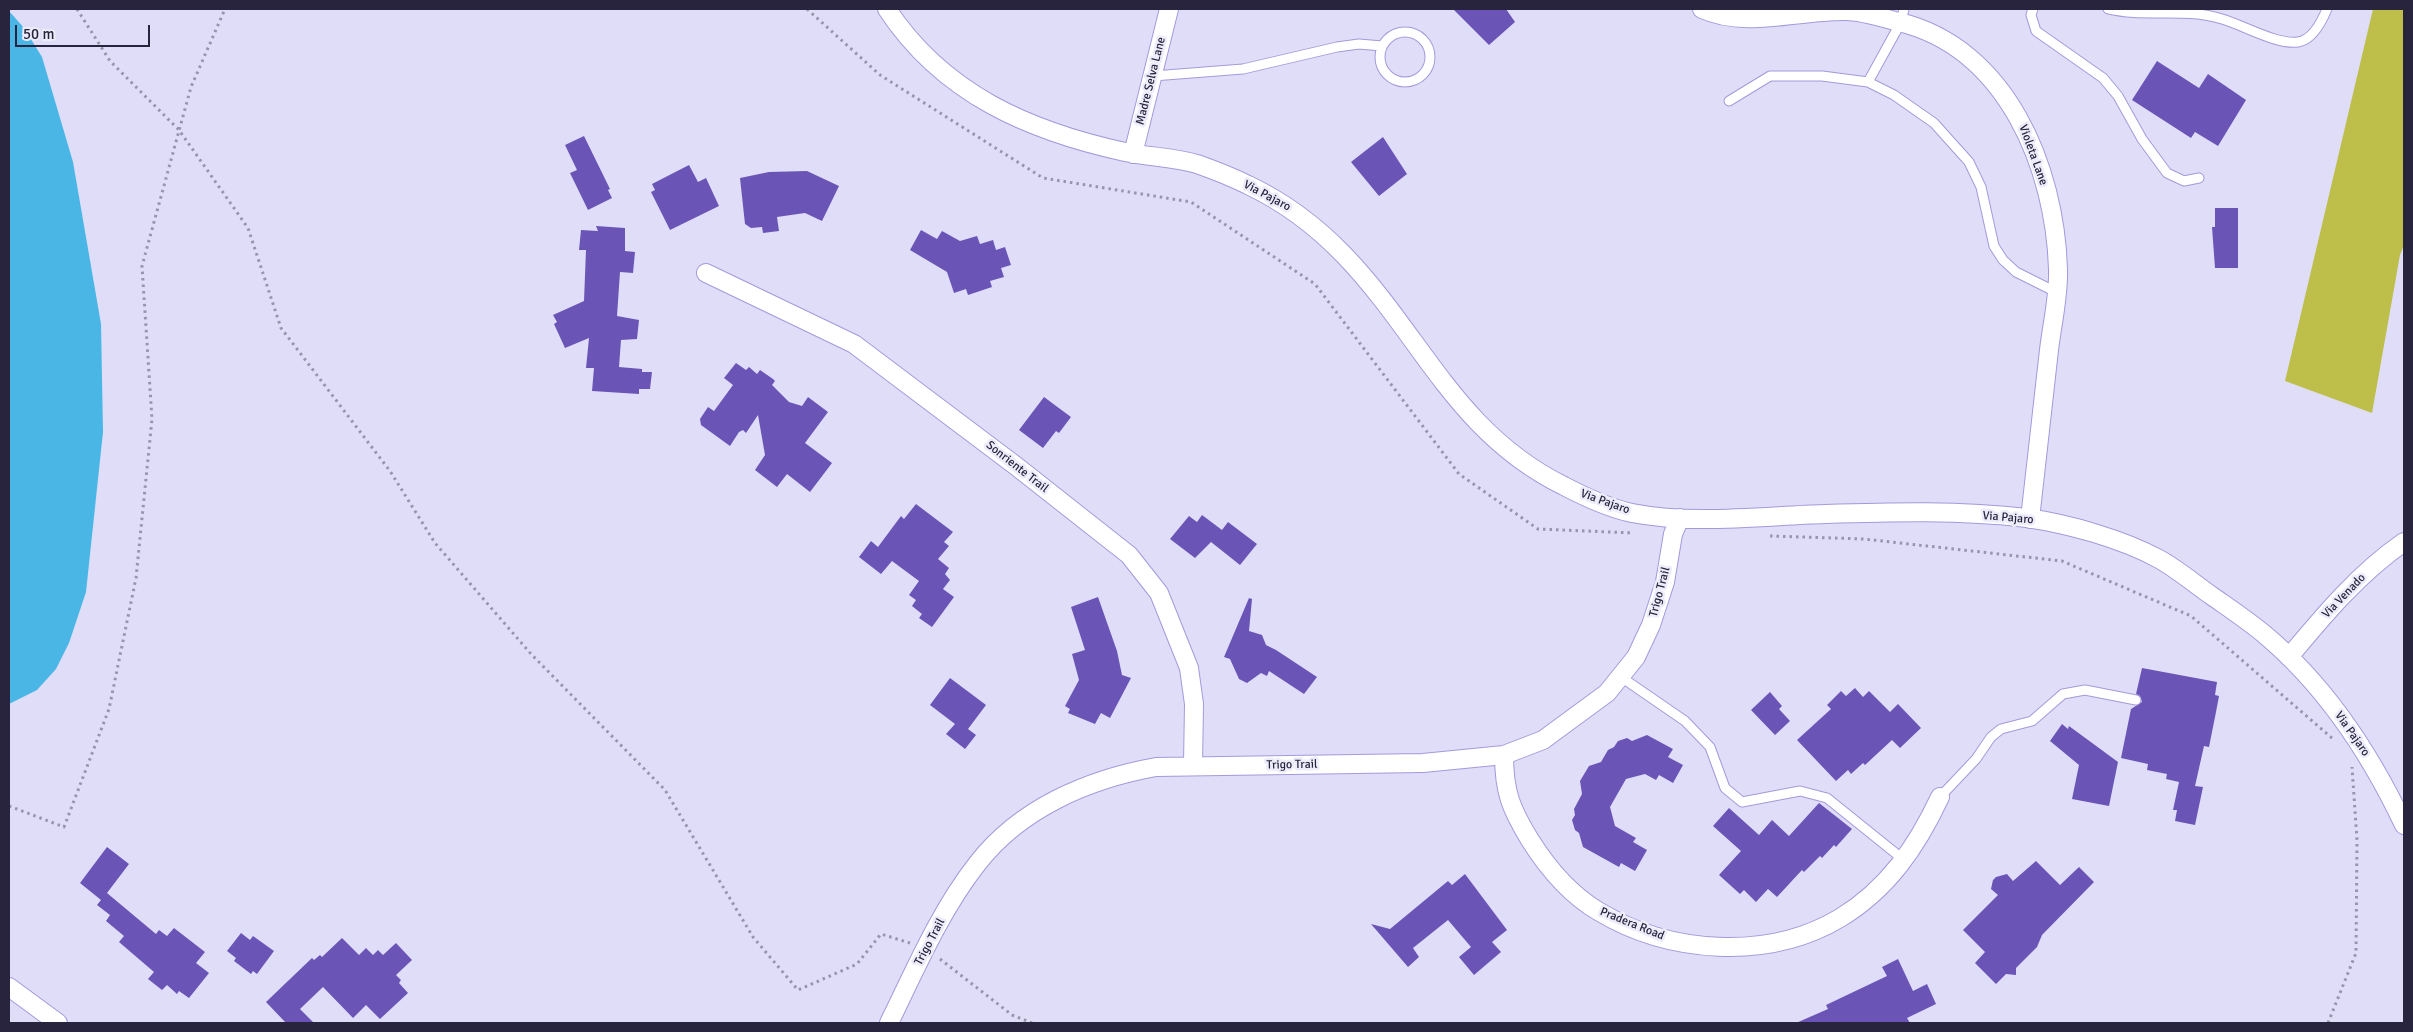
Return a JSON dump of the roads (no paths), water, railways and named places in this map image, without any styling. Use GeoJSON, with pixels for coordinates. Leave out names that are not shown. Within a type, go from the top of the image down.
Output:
{"type":"FeatureCollection","features":[{"type":"Feature","properties":{"kind":"street","name":"Via Pajaro"},"geometry":{"type":"LineString","coordinates":[[887,9],[899,27],[945,72],[984,102],[1031,126],[1081,142],[1133,154],[1194,163],[1246,184],[1293,209],[1345,255],[1465,410],[1504,448],[1547,478],[1589,498],[1630,512],[1680,518],[1915,511],[2030,519],[2096,534],[2161,560],[2262,632],[2289,657],[2340,716],[2382,778],[2404,825]]}},
{"type":"Feature","properties":{"kind":"street","name":"Madre Selva Lane"},"geometry":{"type":"LineString","coordinates":[[1133,154],[1169,9]]}},
{"type":"Feature","properties":{"kind":"street","name":"Violeta Lane"},"geometry":{"type":"LineString","coordinates":[[1702,9],[1717,16],[1761,18],[1804,12],[1849,11],[1903,15],[1941,36],[1988,73],[2021,121],[2037,158],[2051,208],[2058,270],[2030,519]]}},
{"type":"Feature","properties":{"kind":"street","name":"Sonriente Trail"},"geometry":{"type":"LineString","coordinates":[[706,273],[854,344],[1016,466],[1129,555],[1159,593],[1189,668],[1194,704],[1193,764]]}},
{"type":"Feature","properties":{"kind":"street","name":"Trigo Trail"},"geometry":{"type":"LineString","coordinates":[[888,1023],[957,892],[978,863],[1012,828],[1049,804],[1075,791],[1117,774],[1156,767],[1193,764],[1423,763],[1504,755],[1550,735],[1607,693],[1636,657],[1651,626],[1665,582],[1674,534],[1680,518]]}},
{"type":"Feature","properties":{"kind":"street","name":"Via Venado"},"geometry":{"type":"LineString","coordinates":[[2289,657],[2333,605],[2365,573],[2404,542]]}},
{"type":"Feature","properties":{"kind":"street","name":"Pradera Road"},"geometry":{"type":"LineString","coordinates":[[1504,755],[1504,782],[1510,803],[1539,853],[1576,895],[1597,911],[1640,930],[1675,941],[1732,947],[1790,939],[1825,926],[1862,903],[1884,885],[1904,860],[1923,832],[1940,797]]}},
{"type":"Feature","properties":{"kind":"street"},"geometry":{"type":"LineString","coordinates":[[9,987],[58,1023]]}},
{"type":"Feature","properties":{"kind":"lane"},"geometry":{"type":"LineString","coordinates":[[2033,9],[2031,16],[2036,31],[2104,78],[2118,96],[2142,139],[2167,173],[2184,182],[2199,178]]}},
{"type":"Feature","properties":{"kind":"lane"},"geometry":{"type":"LineString","coordinates":[[2108,9],[2135,14],[2203,14],[2221,18],[2288,43],[2301,42],[2311,34],[2322,22],[2326,9]]}},
{"type":"Feature","properties":{"kind":"lane"},"geometry":{"type":"LineString","coordinates":[[1868,82],[1903,15]]}},
{"type":"Feature","properties":{"kind":"lane"},"geometry":{"type":"LineString","coordinates":[[1152,76],[1244,69],[1337,47],[1359,44],[1382,46],[1396,32],[1406,31],[1416,33],[1424,39],[1430,48],[1431,58],[1429,67],[1423,76],[1414,81],[1404,83],[1395,80],[1386,74],[1381,66],[1382,46]]}},
{"type":"Feature","properties":{"kind":"lane"},"geometry":{"type":"LineString","coordinates":[[1729,101],[1770,76],[1822,76],[1868,82],[1894,95],[1934,123],[1968,162],[1981,187],[1994,246],[2003,260],[2016,272],[2056,292]]}},
{"type":"Feature","properties":{"kind":"lane"},"geometry":{"type":"LineString","coordinates":[[1621,677],[1685,721],[1710,747],[1725,788],[1742,802],[1800,791],[1827,798],[1904,860]]}},
{"type":"Feature","properties":{"kind":"lane"},"geometry":{"type":"LineString","coordinates":[[1940,797],[1976,759],[1991,737],[2001,729],[2032,721],[2063,694],[2085,690],[2136,700]]}},
{"type":"Feature","properties":{"kind":"water"},"geometry":{"type":"Polygon","coordinates":[[[9,11],[24,28],[42,57],[73,162],[101,324],[103,432],[86,592],[69,643],[56,669],[37,690],[9,704],[9,11]]]}}]}
